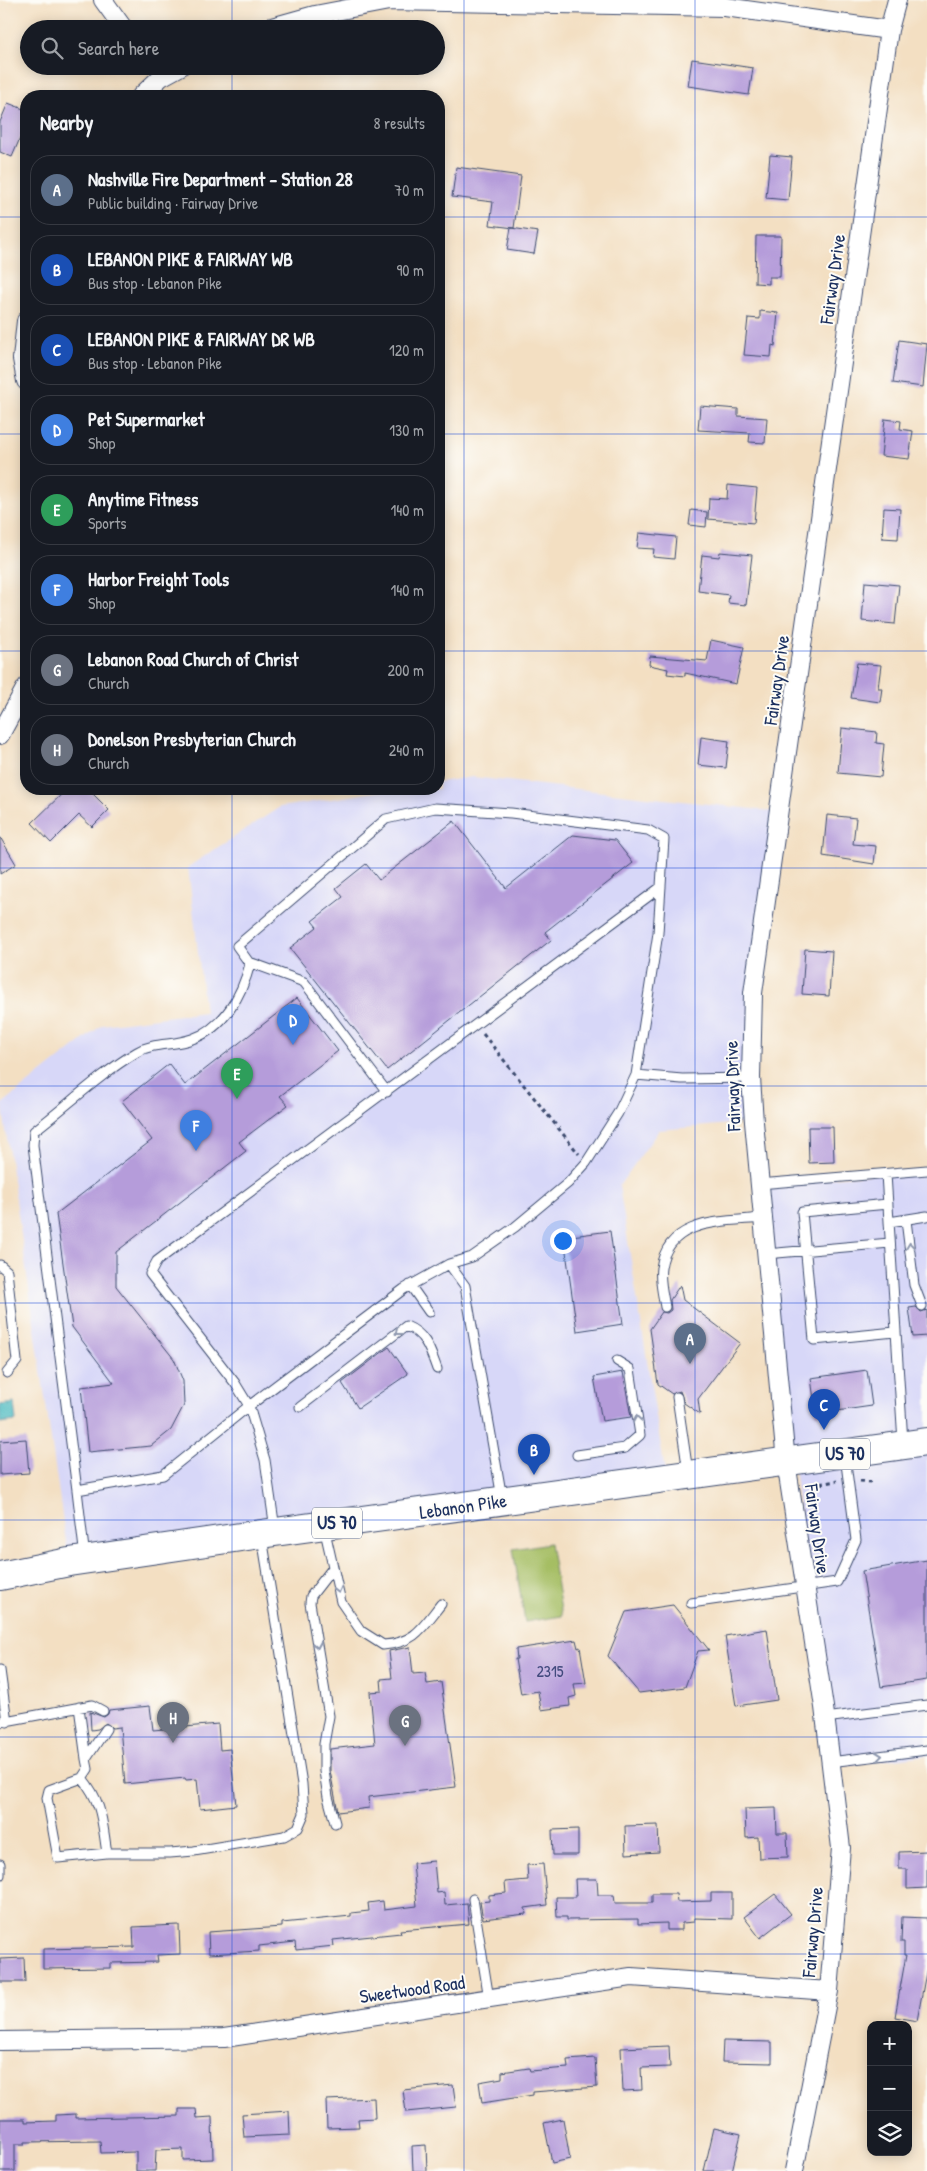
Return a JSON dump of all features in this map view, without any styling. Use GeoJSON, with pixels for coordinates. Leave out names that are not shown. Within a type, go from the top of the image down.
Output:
{"type":"FeatureCollection","features":[{"type":"Feature","properties":{"kind":"main road","name":"Lebanon Pike"},"geometry":{"type":"LineString","coordinates":[[0,1576],[85,1560],[268,1533],[915,1443]]}},
{"type":"Feature","properties":{"kind":"street"},"geometry":{"type":"LineString","coordinates":[[103,0],[117,20]]}},
{"type":"Feature","properties":{"kind":"street","name":"Fairway Drive"},"geometry":{"type":"LineString","coordinates":[[794,2171],[829,1991],[841,1848],[825,1718],[786,1462],[762,1218],[751,1078],[753,993],[889,30],[897,0]]}},
{"type":"Feature","properties":{"kind":"street"},"geometry":{"type":"LineString","coordinates":[[297,20],[389,1],[725,7],[889,30]]}},
{"type":"Feature","properties":{"kind":"street"},"geometry":{"type":"LineString","coordinates":[[145,90],[154,75]]}},
{"type":"Feature","properties":{"kind":"street"},"geometry":{"type":"LineString","coordinates":[[0,736],[20,698]]}},
{"type":"Feature","properties":{"kind":"street","name":"Sweetwood Road"},"geometry":{"type":"LineString","coordinates":[[0,2041],[224,2038],[631,1977],[829,1991]]}},
{"type":"Feature","properties":{"kind":"lane"},"geometry":{"type":"LineString","coordinates":[[77,1490],[163,1475],[249,1406],[410,1286],[448,1264],[472,1257],[515,1227],[568,1183],[586,1163],[618,1113],[636,1075],[658,933],[664,839],[648,830],[511,813],[435,808],[386,819],[237,946],[249,962],[304,982],[387,1092]]}},
{"type":"Feature","properties":{"kind":"lane"},"geometry":{"type":"LineString","coordinates":[[79,1707],[88,1769],[82,1778],[49,1790],[47,1798],[58,1858],[106,1853],[194,1851],[284,1836],[298,1828],[304,1814],[302,1784],[268,1533],[265,1460],[249,1406],[235,1382],[150,1274],[157,1261],[661,887]]}},
{"type":"Feature","properties":{"kind":"lane"},"geometry":{"type":"LineString","coordinates":[[85,1560],[33,1145],[34,1131],[120,1063],[139,1051],[162,1044],[192,1040],[219,1024],[246,979],[249,962]]}},
{"type":"Feature","properties":{"kind":"lane"},"geometry":{"type":"LineString","coordinates":[[636,1075],[682,1079],[751,1078]]}},
{"type":"Feature","properties":{"kind":"lane"},"geometry":{"type":"LineString","coordinates":[[759,1184],[927,1170]]}},
{"type":"Feature","properties":{"kind":"lane"},"geometry":{"type":"LineString","coordinates":[[886,1174],[895,1332],[915,1443]]}},
{"type":"Feature","properties":{"kind":"lane"},"geometry":{"type":"LineString","coordinates":[[888,1204],[802,1212],[814,1340],[895,1332]]}},
{"type":"Feature","properties":{"kind":"lane"},"geometry":{"type":"LineString","coordinates":[[889,1222],[927,1216]]}},
{"type":"Feature","properties":{"kind":"lane"},"geometry":{"type":"LineString","coordinates":[[665,1307],[660,1269],[663,1258],[676,1236],[694,1227],[762,1218]]}},
{"type":"Feature","properties":{"kind":"lane"},"geometry":{"type":"LineString","coordinates":[[906,1220],[914,1286],[922,1306]]}},
{"type":"Feature","properties":{"kind":"lane"},"geometry":{"type":"LineString","coordinates":[[766,1254],[890,1243]]}},
{"type":"Feature","properties":{"kind":"lane"},"geometry":{"type":"LineString","coordinates":[[448,1264],[465,1286],[502,1501]]}},
{"type":"Feature","properties":{"kind":"lane"},"geometry":{"type":"LineString","coordinates":[[0,1265],[6,1271],[16,1343],[17,1361],[7,1373]]}},
{"type":"Feature","properties":{"kind":"lane"},"geometry":{"type":"LineString","coordinates":[[410,1286],[429,1312]]}},
{"type":"Feature","properties":{"kind":"lane"},"geometry":{"type":"LineString","coordinates":[[300,1407],[406,1326],[418,1330],[426,1340],[437,1368]]}},
{"type":"Feature","properties":{"kind":"lane"},"geometry":{"type":"LineString","coordinates":[[577,1455],[625,1448],[640,1435],[630,1368],[618,1361]]}},
{"type":"Feature","properties":{"kind":"lane"},"geometry":{"type":"LineString","coordinates":[[677,1397],[689,1475]]}},
{"type":"Feature","properties":{"kind":"lane"},"geometry":{"type":"LineString","coordinates":[[692,1603],[837,1582],[856,1540],[844,1454]]}},
{"type":"Feature","properties":{"kind":"lane"},"geometry":{"type":"LineString","coordinates":[[324,1525],[332,1569],[341,1602],[348,1615],[361,1631],[383,1645],[407,1641],[418,1633],[441,1604]]}},
{"type":"Feature","properties":{"kind":"lane"},"geometry":{"type":"LineString","coordinates":[[332,1569],[311,1596],[310,1604],[329,1716],[324,1744],[326,1789],[335,1823]]}},
{"type":"Feature","properties":{"kind":"lane"},"geometry":{"type":"LineString","coordinates":[[0,1670],[3,1722],[92,1705],[103,1711]]}},
{"type":"Feature","properties":{"kind":"lane"},"geometry":{"type":"LineString","coordinates":[[825,1718],[927,1705]]}},
{"type":"Feature","properties":{"kind":"lane"},"geometry":{"type":"LineString","coordinates":[[86,1759],[106,1728]]}},
{"type":"Feature","properties":{"kind":"lane"},"geometry":{"type":"LineString","coordinates":[[830,1762],[927,1750]]}},
{"type":"Feature","properties":{"kind":"lane"},"geometry":{"type":"LineString","coordinates":[[82,1778],[94,1792],[98,1803],[106,1853]]}},
{"type":"Feature","properties":{"kind":"lane"},"geometry":{"type":"LineString","coordinates":[[0,1864],[0,1875]]}},
{"type":"Feature","properties":{"kind":"lane"},"geometry":{"type":"LineString","coordinates":[[473,1899],[489,1999]]}},
{"type":"Feature","properties":{"kind":"path"},"geometry":{"type":"LineString","coordinates":[[477,1025],[578,1154]]}},
{"type":"Feature","properties":{"kind":"shaded area"},"geometry":{"type":"Polygon","coordinates":[[[472,777],[778,812],[753,993],[754,1122],[659,1130],[619,1186],[666,1478],[69,1562],[2,1104],[102,1025],[205,1012],[188,867],[280,807],[357,795],[445,795],[445,781],[472,777]]]}},
{"type":"Feature","properties":{"kind":"shaded area"},"geometry":{"type":"Polygon","coordinates":[[[927,1170],[927,1755],[831,1767],[759,1184],[927,1170]]]}},
{"type":"Feature","properties":{"kind":"green space"},"geometry":{"type":"Polygon","coordinates":[[[550,1543],[562,1616],[525,1622],[513,1549],[550,1543]]]}},
{"type":"Feature","properties":{"kind":"water"},"geometry":{"type":"Polygon","coordinates":[[[14,1403],[16,1421],[0,1423],[0,1405],[14,1403]]]}},
{"type":"Feature","properties":{"kind":"building"},"geometry":{"type":"Polygon","coordinates":[[[692,59],[753,68],[749,95],[688,86],[692,59]]]}},
{"type":"Feature","properties":{"kind":"building"},"geometry":{"type":"Polygon","coordinates":[[[8,103],[20,108],[20,138],[12,157],[0,152],[0,122],[8,103]]]}},
{"type":"Feature","properties":{"kind":"building"},"geometry":{"type":"Polygon","coordinates":[[[770,155],[792,157],[788,200],[766,198],[770,155]]]}},
{"type":"Feature","properties":{"kind":"building"},"geometry":{"type":"Polygon","coordinates":[[[456,167],[521,176],[514,228],[490,225],[493,202],[452,197],[456,167]]]}},
{"type":"Feature","properties":{"kind":"building"},"geometry":{"type":"Polygon","coordinates":[[[511,228],[538,232],[534,254],[507,250],[511,228]]]}},
{"type":"Feature","properties":{"kind":"building"},"geometry":{"type":"Polygon","coordinates":[[[756,236],[781,236],[780,277],[769,277],[769,284],[755,283],[756,236]]]}},
{"type":"Feature","properties":{"kind":"building"},"geometry":{"type":"Polygon","coordinates":[[[760,311],[778,313],[775,346],[772,345],[771,357],[744,355],[748,318],[760,319],[760,311]]]}},
{"type":"Feature","properties":{"kind":"building"},"geometry":{"type":"Polygon","coordinates":[[[899,340],[927,344],[923,387],[893,383],[899,340]]]}},
{"type":"Feature","properties":{"kind":"building"},"geometry":{"type":"Polygon","coordinates":[[[700,406],[738,409],[738,416],[767,418],[765,443],[749,442],[750,433],[698,430],[700,406]]]}},
{"type":"Feature","properties":{"kind":"building"},"geometry":{"type":"Polygon","coordinates":[[[885,419],[901,421],[900,429],[913,431],[909,459],[881,456],[885,419]]]}},
{"type":"Feature","properties":{"kind":"building"},"geometry":{"type":"Polygon","coordinates":[[[728,485],[757,488],[754,523],[708,519],[709,498],[727,499],[728,485]]]}},
{"type":"Feature","properties":{"kind":"building"},"geometry":{"type":"Polygon","coordinates":[[[884,508],[900,509],[898,539],[882,538],[884,508]]]}},
{"type":"Feature","properties":{"kind":"building"},"geometry":{"type":"Polygon","coordinates":[[[691,510],[707,512],[706,527],[689,525],[691,510]]]}},
{"type":"Feature","properties":{"kind":"building"},"geometry":{"type":"Polygon","coordinates":[[[639,533],[676,537],[674,559],[653,557],[654,549],[637,548],[639,533]]]}},
{"type":"Feature","properties":{"kind":"building"},"geometry":{"type":"Polygon","coordinates":[[[720,552],[752,555],[746,605],[728,603],[729,595],[698,591],[702,555],[719,557],[720,552]]]}},
{"type":"Feature","properties":{"kind":"building"},"geometry":{"type":"Polygon","coordinates":[[[865,582],[899,585],[895,624],[862,621],[865,582]]]}},
{"type":"Feature","properties":{"kind":"building"},"geometry":{"type":"Polygon","coordinates":[[[711,640],[744,647],[736,684],[685,673],[685,676],[667,674],[668,669],[649,665],[650,656],[707,661],[711,640]]]}},
{"type":"Feature","properties":{"kind":"building"},"geometry":{"type":"Polygon","coordinates":[[[857,663],[881,665],[878,688],[882,688],[880,702],[851,698],[857,663]]]}},
{"type":"Feature","properties":{"kind":"building"},"geometry":{"type":"Polygon","coordinates":[[[842,728],[877,732],[876,743],[884,744],[881,777],[838,773],[842,728]]]}},
{"type":"Feature","properties":{"kind":"building"},"geometry":{"type":"Polygon","coordinates":[[[701,737],[729,741],[726,768],[698,765],[701,737]]]}},
{"type":"Feature","properties":{"kind":"building"},"geometry":{"type":"Polygon","coordinates":[[[61,795],[94,795],[109,810],[92,827],[79,815],[51,843],[32,823],[61,795]]]}},
{"type":"Feature","properties":{"kind":"building"},"geometry":{"type":"Polygon","coordinates":[[[827,815],[856,818],[853,844],[876,846],[874,864],[823,856],[827,815]]]}},
{"type":"Feature","properties":{"kind":"building"},"geometry":{"type":"Polygon","coordinates":[[[454,821],[506,888],[573,835],[615,840],[633,863],[545,932],[551,940],[387,1070],[290,948],[317,927],[312,921],[343,897],[336,888],[366,864],[379,880],[454,821]]]}},
{"type":"Feature","properties":{"kind":"building"},"geometry":{"type":"Polygon","coordinates":[[[0,837],[16,864],[0,874],[0,837]]]}},
{"type":"Feature","properties":{"kind":"building"},"geometry":{"type":"Polygon","coordinates":[[[805,949],[832,951],[829,996],[802,994],[805,949]]]}},
{"type":"Feature","properties":{"kind":"building"},"geometry":{"type":"Polygon","coordinates":[[[297,998],[338,1051],[280,1096],[288,1105],[239,1142],[246,1151],[116,1252],[116,1286],[174,1359],[183,1381],[184,1405],[171,1430],[151,1446],[88,1452],[81,1387],[114,1383],[72,1327],[56,1214],[152,1140],[122,1101],[169,1064],[185,1085],[297,998]]]}},
{"type":"Feature","properties":{"kind":"building"},"geometry":{"type":"Polygon","coordinates":[[[808,1127],[833,1127],[834,1162],[809,1163],[808,1127]]]}},
{"type":"Feature","properties":{"kind":"building"},"geometry":{"type":"Polygon","coordinates":[[[610,1231],[623,1324],[577,1331],[564,1237],[610,1231]]]}},
{"type":"Feature","properties":{"kind":"building"},"geometry":{"type":"Polygon","coordinates":[[[680,1285],[683,1300],[740,1343],[698,1399],[700,1414],[684,1403],[680,1391],[672,1394],[658,1384],[650,1329],[662,1312],[667,1313],[671,1310],[670,1300],[680,1285]]]}},
{"type":"Feature","properties":{"kind":"building"},"geometry":{"type":"Polygon","coordinates":[[[916,1307],[921,1312],[927,1310],[927,1336],[913,1337],[909,1308],[916,1307]]]}},
{"type":"Feature","properties":{"kind":"building"},"geometry":{"type":"Polygon","coordinates":[[[389,1347],[408,1374],[358,1408],[342,1383],[389,1347]]]}},
{"type":"Feature","properties":{"kind":"building"},"geometry":{"type":"Polygon","coordinates":[[[867,1370],[872,1406],[816,1414],[811,1378],[867,1370]]]}},
{"type":"Feature","properties":{"kind":"building"},"geometry":{"type":"Polygon","coordinates":[[[623,1372],[631,1417],[602,1421],[594,1377],[623,1372]]]}},
{"type":"Feature","properties":{"kind":"building"},"geometry":{"type":"Polygon","coordinates":[[[26,1439],[29,1473],[0,1475],[0,1441],[26,1439]]]}},
{"type":"Feature","properties":{"kind":"building"},"geometry":{"type":"Polygon","coordinates":[[[927,1560],[927,1680],[881,1687],[862,1571],[927,1560]]]}},
{"type":"Feature","properties":{"kind":"building"},"geometry":{"type":"Polygon","coordinates":[[[673,1605],[709,1650],[698,1651],[685,1687],[639,1693],[608,1656],[626,1612],[673,1605]]]}},
{"type":"Feature","properties":{"kind":"building"},"geometry":{"type":"Polygon","coordinates":[[[767,1629],[777,1700],[736,1706],[725,1636],[767,1629]]]}},
{"type":"Feature","properties":{"kind":"building"},"geometry":{"type":"Polygon","coordinates":[[[576,1640],[578,1648],[580,1647],[586,1683],[574,1684],[576,1696],[569,1698],[570,1706],[541,1710],[538,1691],[521,1694],[515,1659],[517,1659],[516,1649],[576,1640]]]}},
{"type":"Feature","properties":{"kind":"building"},"geometry":{"type":"Polygon","coordinates":[[[410,1647],[413,1674],[425,1673],[427,1684],[441,1682],[456,1787],[368,1797],[369,1808],[338,1812],[330,1771],[330,1749],[375,1744],[370,1692],[382,1691],[381,1679],[392,1678],[389,1651],[410,1647]]]}},
{"type":"Feature","properties":{"kind":"building"},"geometry":{"type":"Polygon","coordinates":[[[150,1706],[153,1730],[218,1724],[220,1750],[230,1749],[236,1805],[200,1809],[197,1779],[186,1780],[185,1778],[125,1784],[120,1727],[112,1728],[106,1723],[98,1729],[91,1730],[90,1712],[104,1717],[108,1714],[109,1710],[150,1706]]]}},
{"type":"Feature","properties":{"kind":"building"},"geometry":{"type":"Polygon","coordinates":[[[776,1808],[777,1833],[787,1833],[788,1857],[759,1858],[758,1837],[746,1838],[745,1809],[776,1808]]]}},
{"type":"Feature","properties":{"kind":"building"},"geometry":{"type":"Polygon","coordinates":[[[658,1825],[659,1852],[626,1854],[625,1826],[658,1825]]]}},
{"type":"Feature","properties":{"kind":"building"},"geometry":{"type":"Polygon","coordinates":[[[578,1829],[578,1855],[553,1855],[552,1830],[578,1829]]]}},
{"type":"Feature","properties":{"kind":"building"},"geometry":{"type":"Polygon","coordinates":[[[927,1851],[927,1888],[907,1889],[907,1869],[899,1869],[899,1852],[927,1851]]]}},
{"type":"Feature","properties":{"kind":"building"},"geometry":{"type":"Polygon","coordinates":[[[434,1861],[437,1893],[444,1892],[445,1905],[467,1903],[469,1924],[400,1930],[401,1933],[333,1940],[334,1946],[296,1950],[295,1942],[259,1946],[259,1951],[209,1954],[208,1932],[282,1927],[282,1923],[351,1916],[351,1913],[369,1911],[368,1903],[383,1901],[384,1910],[417,1906],[413,1863],[434,1861]]]}},
{"type":"Feature","properties":{"kind":"building"},"geometry":{"type":"Polygon","coordinates":[[[543,1864],[547,1905],[525,1908],[526,1914],[483,1919],[480,1902],[489,1901],[489,1895],[506,1893],[505,1882],[528,1880],[527,1865],[543,1864]]]}},
{"type":"Feature","properties":{"kind":"building"},"geometry":{"type":"Polygon","coordinates":[[[575,1879],[597,1879],[598,1895],[614,1895],[615,1903],[652,1903],[652,1894],[676,1894],[677,1902],[711,1901],[711,1893],[732,1893],[732,1919],[694,1918],[694,1922],[682,1923],[682,1930],[667,1930],[667,1923],[638,1924],[638,1919],[567,1920],[567,1917],[557,1917],[556,1897],[576,1897],[575,1879]]]}},
{"type":"Feature","properties":{"kind":"building"},"geometry":{"type":"Polygon","coordinates":[[[775,1894],[791,1914],[760,1938],[744,1917],[775,1894]]]}},
{"type":"Feature","properties":{"kind":"building"},"geometry":{"type":"Polygon","coordinates":[[[902,1917],[927,1918],[927,1967],[917,2021],[895,2017],[906,1955],[904,1955],[904,1942],[901,1942],[902,1917]]]}},
{"type":"Feature","properties":{"kind":"building"},"geometry":{"type":"Polygon","coordinates":[[[179,1925],[180,1954],[157,1955],[158,1962],[110,1963],[110,1968],[43,1969],[43,1949],[134,1947],[133,1927],[179,1925]]]}},
{"type":"Feature","properties":{"kind":"building"},"geometry":{"type":"Polygon","coordinates":[[[24,1958],[25,1982],[0,1982],[0,1959],[24,1958]]]}},
{"type":"Feature","properties":{"kind":"building"},"geometry":{"type":"Polygon","coordinates":[[[723,2041],[772,2042],[772,2063],[722,2062],[723,2041]]]}},
{"type":"Feature","properties":{"kind":"building"},"geometry":{"type":"Polygon","coordinates":[[[669,2046],[670,2067],[641,2068],[642,2090],[623,2091],[621,2048],[669,2046]]]}},
{"type":"Feature","properties":{"kind":"building"},"geometry":{"type":"Polygon","coordinates":[[[595,2058],[597,2087],[533,2092],[533,2095],[482,2103],[479,2082],[502,2078],[502,2072],[529,2068],[530,2071],[568,2068],[567,2060],[595,2058]]]}},
{"type":"Feature","properties":{"kind":"building"},"geometry":{"type":"Polygon","coordinates":[[[453,2085],[456,2107],[406,2112],[403,2090],[453,2085]]]}},
{"type":"Feature","properties":{"kind":"building"},"geometry":{"type":"Polygon","coordinates":[[[374,2098],[375,2118],[358,2119],[359,2127],[327,2128],[326,2100],[374,2098]]]}},
{"type":"Feature","properties":{"kind":"building"},"geometry":{"type":"Polygon","coordinates":[[[179,2109],[196,2109],[197,2118],[212,2117],[213,2159],[183,2160],[183,2149],[156,2150],[155,2171],[136,2171],[136,2152],[101,2153],[100,2141],[25,2142],[25,2144],[15,2144],[15,2171],[0,2171],[0,2119],[25,2119],[25,2122],[56,2121],[56,2115],[76,2114],[76,2118],[179,2116],[179,2109]]]}},
{"type":"Feature","properties":{"kind":"building"},"geometry":{"type":"Polygon","coordinates":[[[289,2111],[290,2135],[244,2137],[242,2114],[289,2111]]]}},
{"type":"Feature","properties":{"kind":"building"},"geometry":{"type":"Polygon","coordinates":[[[563,2119],[570,2159],[552,2163],[544,2123],[563,2119]]]}},
{"type":"Feature","properties":{"kind":"building"},"geometry":{"type":"Polygon","coordinates":[[[714,2128],[741,2134],[732,2171],[704,2171],[714,2128]]]}},
{"type":"Feature","properties":{"kind":"building"},"geometry":{"type":"Polygon","coordinates":[[[426,2145],[427,2171],[413,2171],[412,2146],[426,2145]]]}},
{"type":"Feature","properties":{"kind":"place","name":"Pet Supermarket"},"geometry":{"type":"Point","coordinates":[293,1045]}},
{"type":"Feature","properties":{"kind":"place","name":"Anytime Fitness"},"geometry":{"type":"Point","coordinates":[237,1099]}},
{"type":"Feature","properties":{"kind":"place","name":"Harbor Freight Tools"},"geometry":{"type":"Point","coordinates":[196,1151]}},
{"type":"Feature","properties":{"kind":"place","name":"Nashville Fire Department - Station 28"},"geometry":{"type":"Point","coordinates":[690,1364]}},
{"type":"Feature","properties":{"kind":"place","name":"LEBANON PIKE & FAIRWAY DR WB"},"geometry":{"type":"Point","coordinates":[824,1430]}},
{"type":"Feature","properties":{"kind":"place","name":"LEBANON PIKE & FAIRWAY WB"},"geometry":{"type":"Point","coordinates":[534,1475]}},
{"type":"Feature","properties":{"kind":"place","name":"Donelson Presbyterian Church"},"geometry":{"type":"Point","coordinates":[173,1743]}},
{"type":"Feature","properties":{"kind":"place","name":"Lebanon Road Church of Christ"},"geometry":{"type":"Point","coordinates":[405,1746]}}]}
